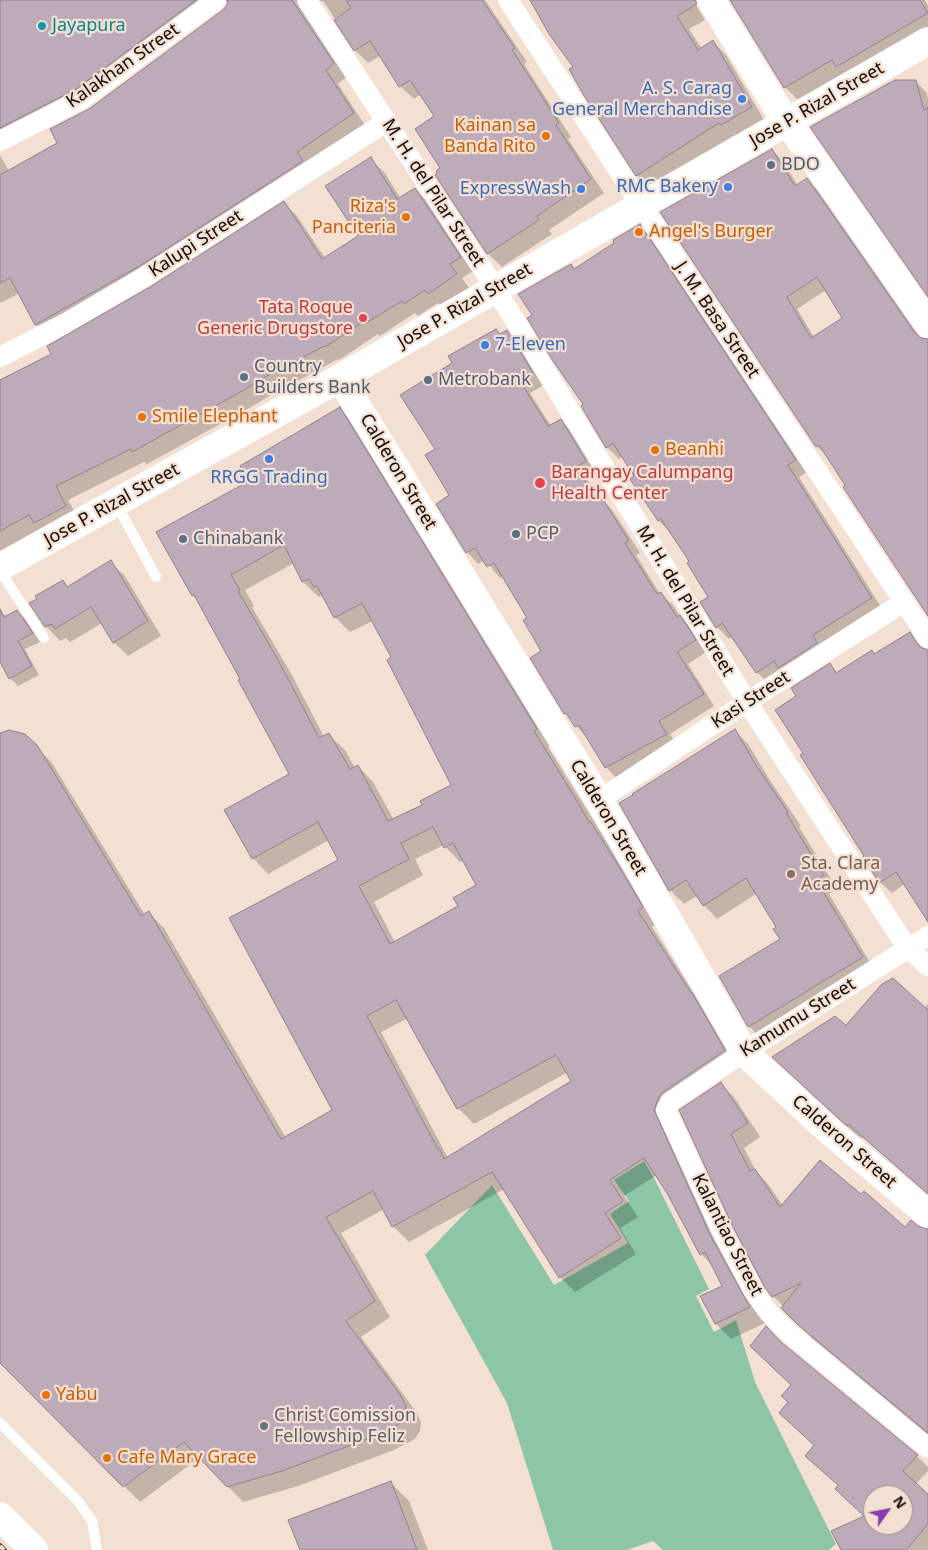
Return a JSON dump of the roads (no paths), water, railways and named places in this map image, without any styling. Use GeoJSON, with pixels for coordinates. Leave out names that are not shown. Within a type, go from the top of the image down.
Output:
{"type":"FeatureCollection","features":[{"type":"Feature","properties":{"kind":"street","name":"Kalakhan Street"},"geometry":{"type":"LineString","coordinates":[[0,141],[82,99],[216,0]]}},
{"type":"Feature","properties":{"kind":"street","name":"M. H. del Pilar Street"},"geometry":{"type":"LineString","coordinates":[[307,0],[495,288],[747,702],[908,949],[928,966]]}},
{"type":"Feature","properties":{"kind":"street","name":"J. M. Basa Street"},"geometry":{"type":"LineString","coordinates":[[508,0],[641,205],[928,638]]}},
{"type":"Feature","properties":{"kind":"street"},"geometry":{"type":"LineString","coordinates":[[711,0],[786,122],[928,324]]}},
{"type":"Feature","properties":{"kind":"street","name":"Jose P. Rizal Street"},"geometry":{"type":"LineString","coordinates":[[0,567],[340,378],[928,41]]}},
{"type":"Feature","properties":{"kind":"street","name":"Kalupi Street"},"geometry":{"type":"LineString","coordinates":[[0,357],[64,324],[144,277],[386,122]]}},
{"type":"Feature","properties":{"kind":"street","name":"Calderon Street"},"geometry":{"type":"LineString","coordinates":[[340,378],[599,800],[744,1052],[828,1130],[928,1214]]}},
{"type":"Feature","properties":{"kind":"street","name":"Kasi Street"},"geometry":{"type":"LineString","coordinates":[[599,800],[747,702],[904,602]]}},
{"type":"Feature","properties":{"kind":"street","name":"Kamumu Street"},"geometry":{"type":"LineString","coordinates":[[670,1102],[744,1052],[928,936]]}},
{"type":"Feature","properties":{"kind":"street","name":"Kalantiao Street"},"geometry":{"type":"LineString","coordinates":[[670,1102],[666,1110],[669,1118],[721,1230],[754,1292],[769,1313],[789,1333],[928,1448]]}},
{"type":"Feature","properties":{"kind":"street"},"geometry":{"type":"LineString","coordinates":[[0,1516],[34,1550]]}},
{"type":"Feature","properties":{"kind":"lane"},"geometry":{"type":"LineString","coordinates":[[116,502],[156,577]]}},
{"type":"Feature","properties":{"kind":"lane"},"geometry":{"type":"LineString","coordinates":[[0,571],[44,638]]}},
{"type":"Feature","properties":{"kind":"lane"},"geometry":{"type":"LineString","coordinates":[[0,1423],[78,1501],[92,1521],[96,1550]]}},
{"type":"Feature","properties":{"kind":"railway"},"geometry":{"type":"LineString","coordinates":[[0,1546],[4,1550]]}},
{"type":"Feature","properties":{"kind":"place","name":"Jayapura"},"geometry":{"type":"Point","coordinates":[42,26]}},
{"type":"Feature","properties":{"kind":"place","name":"A. S. Carag General Merchandise"},"geometry":{"type":"Point","coordinates":[742,99]}},
{"type":"Feature","properties":{"kind":"place","name":"Kainan sa Banda Rito"},"geometry":{"type":"Point","coordinates":[546,136]}},
{"type":"Feature","properties":{"kind":"place","name":"BDO"},"geometry":{"type":"Point","coordinates":[771,165]}},
{"type":"Feature","properties":{"kind":"place","name":"RMC Bakery"},"geometry":{"type":"Point","coordinates":[728,187]}},
{"type":"Feature","properties":{"kind":"place","name":"ExpressWash"},"geometry":{"type":"Point","coordinates":[581,189]}},
{"type":"Feature","properties":{"kind":"place","name":"Riza's Panciteria"},"geometry":{"type":"Point","coordinates":[406,217]}},
{"type":"Feature","properties":{"kind":"place","name":"Angel's Burger"},"geometry":{"type":"Point","coordinates":[639,232]}},
{"type":"Feature","properties":{"kind":"place","name":"Tata Roque Generic Drugstore"},"geometry":{"type":"Point","coordinates":[363,318]}},
{"type":"Feature","properties":{"kind":"place","name":"7-Eleven"},"geometry":{"type":"Point","coordinates":[485,345]}},
{"type":"Feature","properties":{"kind":"place","name":"Country Builders Bank"},"geometry":{"type":"Point","coordinates":[244,377]}},
{"type":"Feature","properties":{"kind":"place","name":"Metrobank"},"geometry":{"type":"Point","coordinates":[428,380]}},
{"type":"Feature","properties":{"kind":"place","name":"Smile Elephant"},"geometry":{"type":"Point","coordinates":[142,417]}},
{"type":"Feature","properties":{"kind":"place","name":"Beanhi"},"geometry":{"type":"Point","coordinates":[655,450]}},
{"type":"Feature","properties":{"kind":"place","name":"RRGG Trading"},"geometry":{"type":"Point","coordinates":[269,459]}},
{"type":"Feature","properties":{"kind":"place","name":"Barangay Calumpang Health Center"},"geometry":{"type":"Point","coordinates":[540,483]}},
{"type":"Feature","properties":{"kind":"place","name":"PCP"},"geometry":{"type":"Point","coordinates":[516,534]}},
{"type":"Feature","properties":{"kind":"place","name":"Chinabank"},"geometry":{"type":"Point","coordinates":[183,539]}},
{"type":"Feature","properties":{"kind":"place","name":"Sta. Clara Academy"},"geometry":{"type":"Point","coordinates":[791,874]}},
{"type":"Feature","properties":{"kind":"place","name":"Yabu"},"geometry":{"type":"Point","coordinates":[46,1395]}},
{"type":"Feature","properties":{"kind":"place","name":"Christ Comission Fellowship Feliz"},"geometry":{"type":"Point","coordinates":[264,1426]}},
{"type":"Feature","properties":{"kind":"place","name":"Cafe Mary Grace"},"geometry":{"type":"Point","coordinates":[107,1458]}}]}
